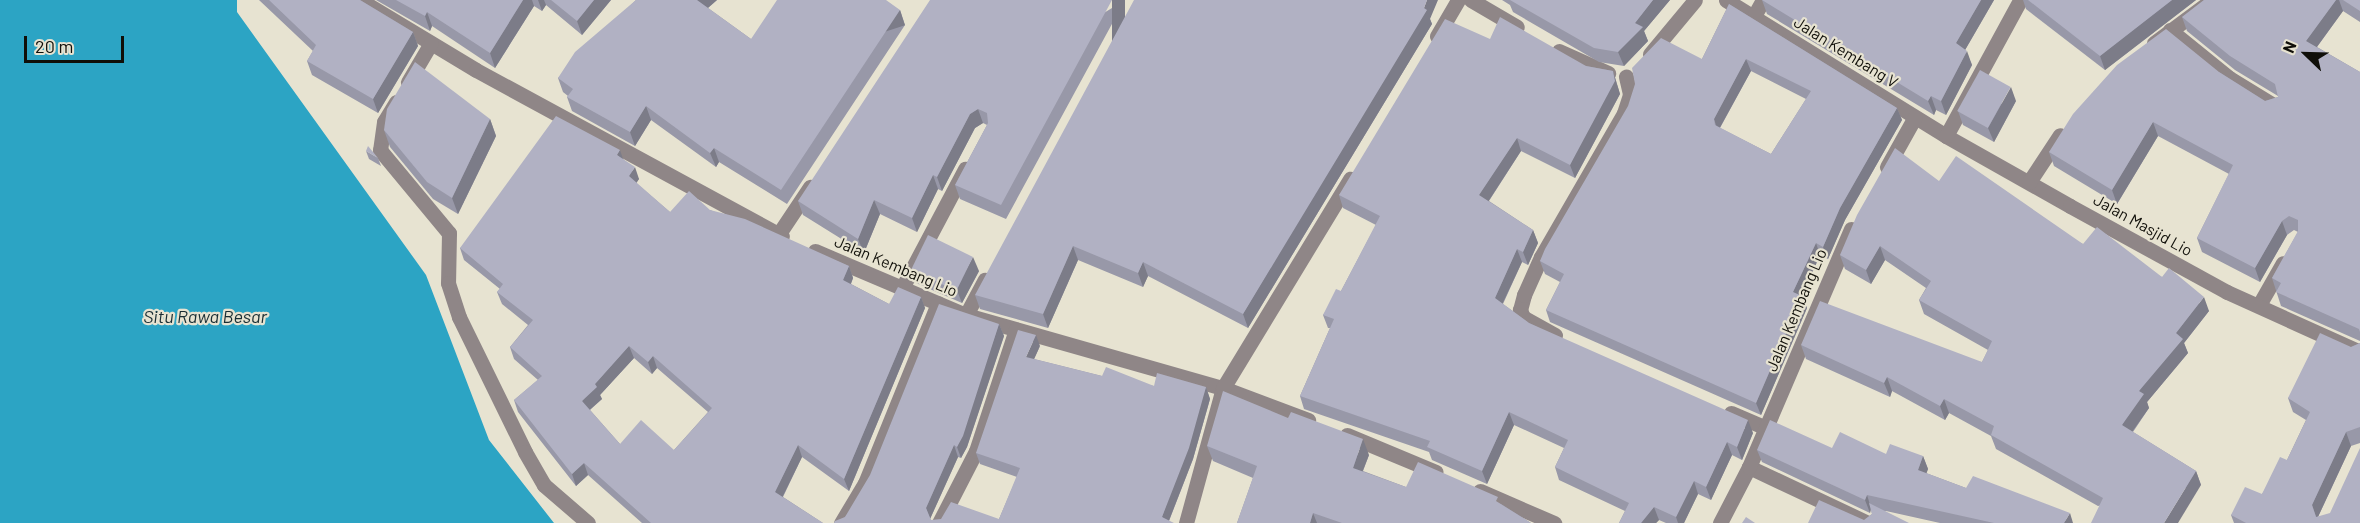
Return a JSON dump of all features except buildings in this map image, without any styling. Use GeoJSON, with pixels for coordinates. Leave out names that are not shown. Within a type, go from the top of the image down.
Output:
{"type":"FeatureCollection","features":[{"type":"Feature","properties":{"kind":"street","name":"Jalan Kembang Lio"},"geometry":{"type":"LineString","coordinates":[[360,0],[431,43],[778,235],[966,315],[1223,388],[1329,428],[1554,523]]}},
{"type":"Feature","properties":{"kind":"street"},"geometry":{"type":"LineString","coordinates":[[1428,51],[1458,0]]}},
{"type":"Feature","properties":{"kind":"street"},"geometry":{"type":"LineString","coordinates":[[1471,0],[1596,71],[1626,76],[1640,66],[1695,0]]}},
{"type":"Feature","properties":{"kind":"street","name":"Jalan Kembang V"},"geometry":{"type":"LineString","coordinates":[[1726,0],[1915,117]]}},
{"type":"Feature","properties":{"kind":"street"},"geometry":{"type":"LineString","coordinates":[[1754,16],[1763,0]]}},
{"type":"Feature","properties":{"kind":"street"},"geometry":{"type":"LineString","coordinates":[[1946,136],[2020,0]]}},
{"type":"Feature","properties":{"kind":"street"},"geometry":{"type":"LineString","coordinates":[[2143,51],[2212,0]]}},
{"type":"Feature","properties":{"kind":"street"},"geometry":{"type":"LineString","coordinates":[[2170,30],[2229,78],[2275,106]]}},
{"type":"Feature","properties":{"kind":"street"},"geometry":{"type":"LineString","coordinates":[[431,43],[384,122],[380,150],[449,233],[448,283],[459,317],[525,452],[544,485],[588,523]]}},
{"type":"Feature","properties":{"kind":"street"},"geometry":{"type":"LineString","coordinates":[[1571,342],[1538,327],[1523,317],[1520,310],[1541,257],[1624,113],[1630,94],[1626,76]]}},
{"type":"Feature","properties":{"kind":"street"},"geometry":{"type":"LineString","coordinates":[[1876,186],[1915,117]]}},
{"type":"Feature","properties":{"kind":"street","name":"Jalan Masjid Lio"},"geometry":{"type":"LineString","coordinates":[[1915,117],[2227,292],[2360,351]]}},
{"type":"Feature","properties":{"kind":"street"},"geometry":{"type":"LineString","coordinates":[[2029,182],[2070,122]]}},
{"type":"Feature","properties":{"kind":"street"},"geometry":{"type":"LineString","coordinates":[[902,288],[973,154]]}},
{"type":"Feature","properties":{"kind":"street"},"geometry":{"type":"LineString","coordinates":[[1186,523],[1223,388],[1359,163]]}},
{"type":"Feature","properties":{"kind":"street"},"geometry":{"type":"LineString","coordinates":[[778,235],[817,176]]}},
{"type":"Feature","properties":{"kind":"street","name":"Jalan Kembang Lio"},"geometry":{"type":"LineString","coordinates":[[1720,523],[1749,467],[1807,326],[1859,215]]}},
{"type":"Feature","properties":{"kind":"street"},"geometry":{"type":"LineString","coordinates":[[2259,305],[2290,249]]}},
{"type":"Feature","properties":{"kind":"street"},"geometry":{"type":"LineString","coordinates":[[966,315],[994,262]]}},
{"type":"Feature","properties":{"kind":"street"},"geometry":{"type":"LineString","coordinates":[[842,523],[865,483],[939,303]]}},
{"type":"Feature","properties":{"kind":"street"},"geometry":{"type":"LineString","coordinates":[[939,523],[976,451],[1016,329]]}},
{"type":"Feature","properties":{"kind":"street"},"geometry":{"type":"LineString","coordinates":[[1712,404],[1766,428]]}},
{"type":"Feature","properties":{"kind":"street"},"geometry":{"type":"LineString","coordinates":[[1749,467],[1868,523]]}},
{"type":"Feature","properties":{"kind":"water","name":"Situ Rawa Besar"},"geometry":{"type":"Polygon","coordinates":[[[0,0],[237,0],[237,12],[426,275],[489,440],[554,523],[0,523],[0,0]]]}}]}
